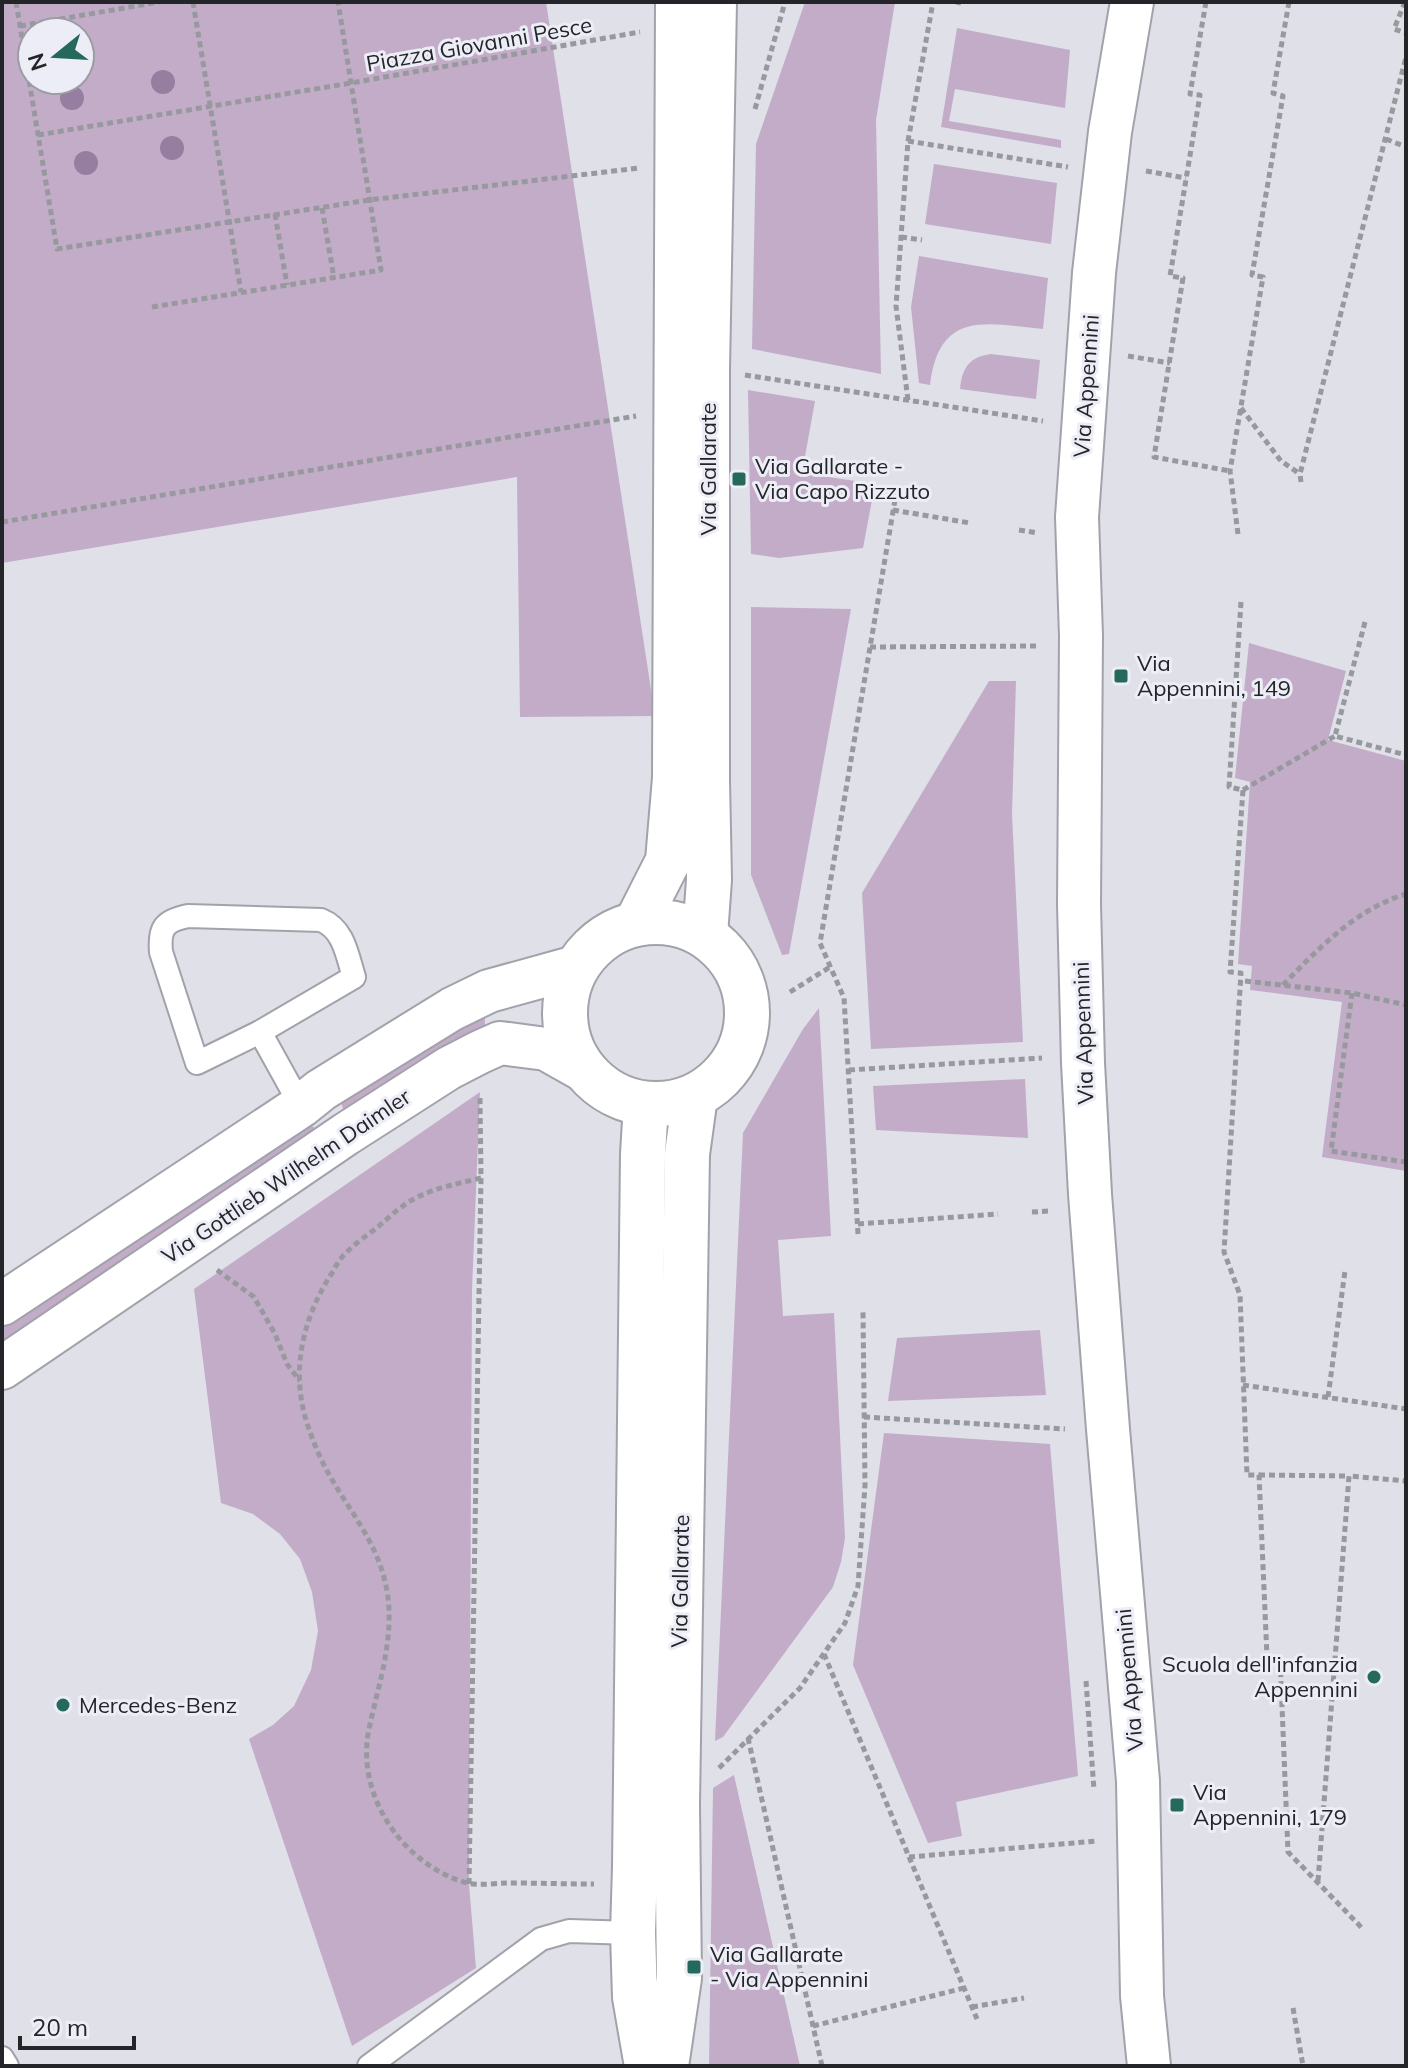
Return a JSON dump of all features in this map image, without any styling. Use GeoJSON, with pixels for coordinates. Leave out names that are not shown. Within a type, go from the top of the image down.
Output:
{"type":"FeatureCollection","features":[{"type":"Feature","properties":{"kind":"main road","name":"Via Gallarate"},"geometry":{"type":"LineString","coordinates":[[637,922],[668,861],[675,778],[678,2]]}},
{"type":"Feature","properties":{"kind":"main road","name":"Via Gallarate"},"geometry":{"type":"LineString","coordinates":[[705,935],[709,880],[707,370],[714,2]]}},
{"type":"Feature","properties":{"kind":"main road"},"geometry":{"type":"LineString","coordinates":[[637,922],[672,922],[705,935],[727,954],[741,979],[747,1007],[742,1043],[736,1054],[724,1074],[695,1096],[671,1104],[646,1104],[612,1094],[585,1071],[567,1034],[564,1002],[576,967],[601,938],[637,922]]}},
{"type":"Feature","properties":{"kind":"main road","name":"Via Gallarate"},"geometry":{"type":"LineString","coordinates":[[666,2066],[679,1978],[677,1805],[687,1154],[695,1096]]}},
{"type":"Feature","properties":{"kind":"main road","name":"Via Gallarate"},"geometry":{"type":"LineString","coordinates":[[646,1104],[633,1933],[635,1997],[647,2066]]}},
{"type":"Feature","properties":{"kind":"street","name":"Via Appennini"},"geometry":{"type":"LineString","coordinates":[[1132,2],[1113,116],[1094,273],[1077,517],[1081,636],[1079,890],[1090,1194],[1138,1781],[1142,1996],[1149,2066]]}},
{"type":"Feature","properties":{"kind":"street"},"geometry":{"type":"LineString","coordinates":[[2,1304],[405,1036],[489,991],[576,967]]}},
{"type":"Feature","properties":{"kind":"street","name":"Via Gottlieb Wilhelm Daimler"},"geometry":{"type":"LineString","coordinates":[[2,1368],[346,1134],[449,1068],[500,1043],[546,1049],[585,1071]]}},
{"type":"Feature","properties":{"kind":"lane"},"geometry":{"type":"LineString","coordinates":[[188,916],[321,920],[332,924],[341,938],[354,977],[260,1032],[197,1063],[161,952],[160,938],[164,925],[188,916]]}},
{"type":"Feature","properties":{"kind":"lane"},"geometry":{"type":"LineString","coordinates":[[260,1032],[311,1098],[322,1105],[327,1116],[346,1134]]}},
{"type":"Feature","properties":{"kind":"lane"},"geometry":{"type":"LineString","coordinates":[[369,2066],[541,1939],[569,1931],[633,1933]]}},
{"type":"Feature","properties":{"kind":"lane"},"geometry":{"type":"LineString","coordinates":[[2,2058],[7,2066]]}},
{"type":"Feature","properties":{"kind":"path"},"geometry":{"type":"LineString","coordinates":[[78,16],[159,2]]}},
{"type":"Feature","properties":{"kind":"path"},"geometry":{"type":"LineString","coordinates":[[193,2],[241,292]]}},
{"type":"Feature","properties":{"kind":"path","name":"Piazza Giovanni Pesce"},"geometry":{"type":"LineString","coordinates":[[152,307],[381,270],[338,2]]}},
{"type":"Feature","properties":{"kind":"path"},"geometry":{"type":"LineString","coordinates":[[752,119],[785,2]]}},
{"type":"Feature","properties":{"kind":"path"},"geometry":{"type":"LineString","coordinates":[[908,400],[896,306],[908,141],[933,2]]}},
{"type":"Feature","properties":{"kind":"path"},"geometry":{"type":"LineString","coordinates":[[1206,2],[1190,94],[1200,95],[1170,276],[1183,278],[1154,457],[1230,471]]}},
{"type":"Feature","properties":{"kind":"path"},"geometry":{"type":"LineString","coordinates":[[1238,534],[1230,471],[1263,277],[1252,275],[1283,96],[1273,93],[1289,2]]}},
{"type":"Feature","properties":{"kind":"path"},"geometry":{"type":"LineString","coordinates":[[1405,2],[1394,29],[1406,33]]}},
{"type":"Feature","properties":{"kind":"path","name":"Piazza Giovanni Pesce"},"geometry":{"type":"LineString","coordinates":[[38,135],[646,31]]}},
{"type":"Feature","properties":{"kind":"path"},"geometry":{"type":"LineString","coordinates":[[1301,482],[1300,474],[1406,57]]}},
{"type":"Feature","properties":{"kind":"path"},"geometry":{"type":"LineString","coordinates":[[32,96],[57,249],[369,200],[642,167]]}},
{"type":"Feature","properties":{"kind":"path"},"geometry":{"type":"LineString","coordinates":[[1386,139],[1406,147]]}},
{"type":"Feature","properties":{"kind":"path"},"geometry":{"type":"LineString","coordinates":[[908,141],[1079,169]]}},
{"type":"Feature","properties":{"kind":"path"},"geometry":{"type":"LineString","coordinates":[[1145,171],[1186,178]]}},
{"type":"Feature","properties":{"kind":"path"},"geometry":{"type":"LineString","coordinates":[[322,208],[334,278]]}},
{"type":"Feature","properties":{"kind":"path"},"geometry":{"type":"LineString","coordinates":[[275,214],[287,285]]}},
{"type":"Feature","properties":{"kind":"path"},"geometry":{"type":"LineString","coordinates":[[901,237],[922,240]]}},
{"type":"Feature","properties":{"kind":"path"},"geometry":{"type":"LineString","coordinates":[[1127,356],[1170,363]]}},
{"type":"Feature","properties":{"kind":"path"},"geometry":{"type":"LineString","coordinates":[[732,373],[1054,423]]}},
{"type":"Feature","properties":{"kind":"path"},"geometry":{"type":"LineString","coordinates":[[1241,408],[1281,461],[1300,474]]}},
{"type":"Feature","properties":{"kind":"path"},"geometry":{"type":"LineString","coordinates":[[2,522],[640,415]]}},
{"type":"Feature","properties":{"kind":"path"},"geometry":{"type":"LineString","coordinates":[[858,1234],[844,998],[820,943],[897,488]]}},
{"type":"Feature","properties":{"kind":"path"},"geometry":{"type":"LineString","coordinates":[[893,510],[970,523]]}},
{"type":"Feature","properties":{"kind":"path"},"geometry":{"type":"LineString","coordinates":[[1019,530],[1042,534]]}},
{"type":"Feature","properties":{"kind":"path"},"geometry":{"type":"LineString","coordinates":[[1241,602],[1229,787],[1243,790],[1335,736],[1365,622]]}},
{"type":"Feature","properties":{"kind":"path"},"geometry":{"type":"LineString","coordinates":[[870,647],[1040,646]]}},
{"type":"Feature","properties":{"kind":"path"},"geometry":{"type":"LineString","coordinates":[[1335,736],[1406,755]]}},
{"type":"Feature","properties":{"kind":"path"},"geometry":{"type":"LineString","coordinates":[[1243,790],[1230,972],[1241,973],[1224,1252],[1240,1295],[1247,1475],[1349,1476],[1406,1481]]}},
{"type":"Feature","properties":{"kind":"path"},"geometry":{"type":"LineString","coordinates":[[1282,985],[1322,945],[1353,921],[1390,899],[1406,894]]}},
{"type":"Feature","properties":{"kind":"path"},"geometry":{"type":"LineString","coordinates":[[790,992],[830,967]]}},
{"type":"Feature","properties":{"kind":"path"},"geometry":{"type":"LineString","coordinates":[[1245,981],[1352,993],[1406,1005]]}},
{"type":"Feature","properties":{"kind":"path"},"geometry":{"type":"LineString","coordinates":[[1352,993],[1331,1151],[1406,1162]]}},
{"type":"Feature","properties":{"kind":"path"},"geometry":{"type":"LineString","coordinates":[[849,1070],[1042,1058]]}},
{"type":"Feature","properties":{"kind":"path"},"geometry":{"type":"LineString","coordinates":[[469,1884],[480,1092]]}},
{"type":"Feature","properties":{"kind":"path"},"geometry":{"type":"LineString","coordinates":[[481,1178],[433,1190],[409,1201],[344,1254],[306,1323],[299,1352],[306,1420],[319,1454],[383,1573],[389,1601],[389,1639],[368,1733],[367,1761],[376,1804],[397,1838],[442,1873],[469,1884],[599,1884]]}},
{"type":"Feature","properties":{"kind":"path"},"geometry":{"type":"LineString","coordinates":[[1032,1212],[1049,1211]]}},
{"type":"Feature","properties":{"kind":"path"},"geometry":{"type":"LineString","coordinates":[[858,1224],[998,1214]]}},
{"type":"Feature","properties":{"kind":"path"},"geometry":{"type":"LineString","coordinates":[[216,1269],[254,1297],[275,1334],[287,1364],[300,1381]]}},
{"type":"Feature","properties":{"kind":"path"},"geometry":{"type":"LineString","coordinates":[[1328,1397],[1345,1271]]}},
{"type":"Feature","properties":{"kind":"path"},"geometry":{"type":"LineString","coordinates":[[677,1805],[706,1782],[800,1688],[845,1623],[858,1586],[865,1485],[863,1311]]}},
{"type":"Feature","properties":{"kind":"path"},"geometry":{"type":"LineString","coordinates":[[1243,1385],[1406,1409]]}},
{"type":"Feature","properties":{"kind":"path"},"geometry":{"type":"LineString","coordinates":[[864,1417],[1065,1429]]}},
{"type":"Feature","properties":{"kind":"path"},"geometry":{"type":"LineString","coordinates":[[1259,1475],[1267,1657],[1280,1657],[1288,1852],[1363,1929]]}},
{"type":"Feature","properties":{"kind":"path"},"geometry":{"type":"LineString","coordinates":[[1318,1881],[1349,1476]]}},
{"type":"Feature","properties":{"kind":"path"},"geometry":{"type":"LineString","coordinates":[[824,1653],[977,2019]]}},
{"type":"Feature","properties":{"kind":"path"},"geometry":{"type":"LineString","coordinates":[[1086,1681],[1094,1790]]}},
{"type":"Feature","properties":{"kind":"path"},"geometry":{"type":"LineString","coordinates":[[748,1738],[822,2066]]}},
{"type":"Feature","properties":{"kind":"path"},"geometry":{"type":"LineString","coordinates":[[909,1857],[1097,1841]]}},
{"type":"Feature","properties":{"kind":"path"},"geometry":{"type":"LineString","coordinates":[[813,2026],[964,1988]]}},
{"type":"Feature","properties":{"kind":"path"},"geometry":{"type":"LineString","coordinates":[[972,2007],[1024,1998]]}},
{"type":"Feature","properties":{"kind":"path"},"geometry":{"type":"LineString","coordinates":[[1293,2008],[1303,2066]]}},
{"type":"Feature","properties":{"kind":"shaded area"},"geometry":{"type":"Polygon","coordinates":[[[2,2],[546,2],[655,716],[520,717],[517,477],[2,563],[2,2]]]}},
{"type":"Feature","properties":{"kind":"shaded area"},"geometry":{"type":"Polygon","coordinates":[[[805,2],[895,2],[876,120],[881,374],[752,349],[756,144],[805,2]]]}},
{"type":"Feature","properties":{"kind":"shaded area"},"geometry":{"type":"Polygon","coordinates":[[[957,28],[1070,50],[1065,108],[955,89],[949,121],[1061,140],[1061,148],[941,127],[957,28]]]}},
{"type":"Feature","properties":{"kind":"shaded area"},"geometry":{"type":"Polygon","coordinates":[[[934,164],[1057,183],[1051,244],[925,224],[934,164]]]}},
{"type":"Feature","properties":{"kind":"shaded area"},"geometry":{"type":"Polygon","coordinates":[[[919,256],[1048,278],[1043,329],[984,324],[954,333],[943,344],[935,361],[930,385],[919,383],[911,307],[919,256]]]}},
{"type":"Feature","properties":{"kind":"shaded area"},"geometry":{"type":"Polygon","coordinates":[[[991,354],[1040,360],[1036,399],[960,389],[968,365],[977,358],[991,354]]]}},
{"type":"Feature","properties":{"kind":"shaded area"},"geometry":{"type":"Polygon","coordinates":[[[748,390],[815,401],[802,473],[875,484],[863,548],[779,558],[751,554],[748,390]]]}},
{"type":"Feature","properties":{"kind":"shaded area"},"geometry":{"type":"Polygon","coordinates":[[[751,607],[851,609],[789,954],[782,955],[751,875],[751,607]]]}},
{"type":"Feature","properties":{"kind":"shaded area"},"geometry":{"type":"Polygon","coordinates":[[[1249,643],[1346,671],[1328,740],[1406,761],[1406,1171],[1322,1157],[1342,1002],[1250,990],[1252,966],[1238,964],[1250,782],[1235,778],[1249,643]]]}},
{"type":"Feature","properties":{"kind":"shaded area"},"geometry":{"type":"Polygon","coordinates":[[[989,681],[1016,681],[1012,814],[1023,1042],[871,1049],[862,893],[989,681]]]}},
{"type":"Feature","properties":{"kind":"shaded area"},"geometry":{"type":"Polygon","coordinates":[[[819,1008],[831,1236],[778,1240],[783,1316],[834,1313],[845,1538],[833,1587],[723,1737],[715,1741],[743,1133],[803,1029],[819,1008]]]}},
{"type":"Feature","properties":{"kind":"shaded area"},"geometry":{"type":"Polygon","coordinates":[[[485,1012],[485,1028],[354,1110],[343,1109],[341,1102],[485,1012]]]}},
{"type":"Feature","properties":{"kind":"shaded area"},"geometry":{"type":"Polygon","coordinates":[[[1025,1079],[1028,1138],[876,1130],[873,1086],[1025,1079]]]}},
{"type":"Feature","properties":{"kind":"shaded area"},"geometry":{"type":"Polygon","coordinates":[[[480,1092],[472,1290],[469,1884],[476,1968],[352,2046],[249,1739],[273,1725],[294,1706],[311,1670],[318,1631],[312,1592],[300,1559],[280,1534],[253,1514],[221,1503],[194,1289],[480,1092]]]}},
{"type":"Feature","properties":{"kind":"shaded area"},"geometry":{"type":"Polygon","coordinates":[[[310,1120],[312,1126],[322,1133],[2,1348],[2,1320],[310,1120]]]}},
{"type":"Feature","properties":{"kind":"shaded area"},"geometry":{"type":"Polygon","coordinates":[[[1040,1330],[1046,1395],[888,1401],[897,1338],[1040,1330]]]}},
{"type":"Feature","properties":{"kind":"shaded area"},"geometry":{"type":"Polygon","coordinates":[[[884,1433],[1050,1444],[1078,1776],[956,1802],[962,1836],[928,1843],[853,1665],[884,1433]]]}},
{"type":"Feature","properties":{"kind":"shaded area"},"geometry":{"type":"Polygon","coordinates":[[[734,1775],[800,2066],[709,2066],[713,1788],[734,1775]]]}},
{"type":"Feature","properties":{"kind":"place","name":"Via Gallarate - Via Capo Rizzuto"},"geometry":{"type":"Point","coordinates":[739,479]}},
{"type":"Feature","properties":{"kind":"place","name":"Via Appennini, 149"},"geometry":{"type":"Point","coordinates":[1121,676]}},
{"type":"Feature","properties":{"kind":"place","name":"Scuola dell'infanzia Appennini"},"geometry":{"type":"Point","coordinates":[1374,1677]}},
{"type":"Feature","properties":{"kind":"place","name":"Mercedes-Benz"},"geometry":{"type":"Point","coordinates":[63,1705]}},
{"type":"Feature","properties":{"kind":"place","name":"Via Appennini, 179"},"geometry":{"type":"Point","coordinates":[1177,1805]}},
{"type":"Feature","properties":{"kind":"place","name":"Via Gallarate - Via Appennini"},"geometry":{"type":"Point","coordinates":[694,1967]}}]}
